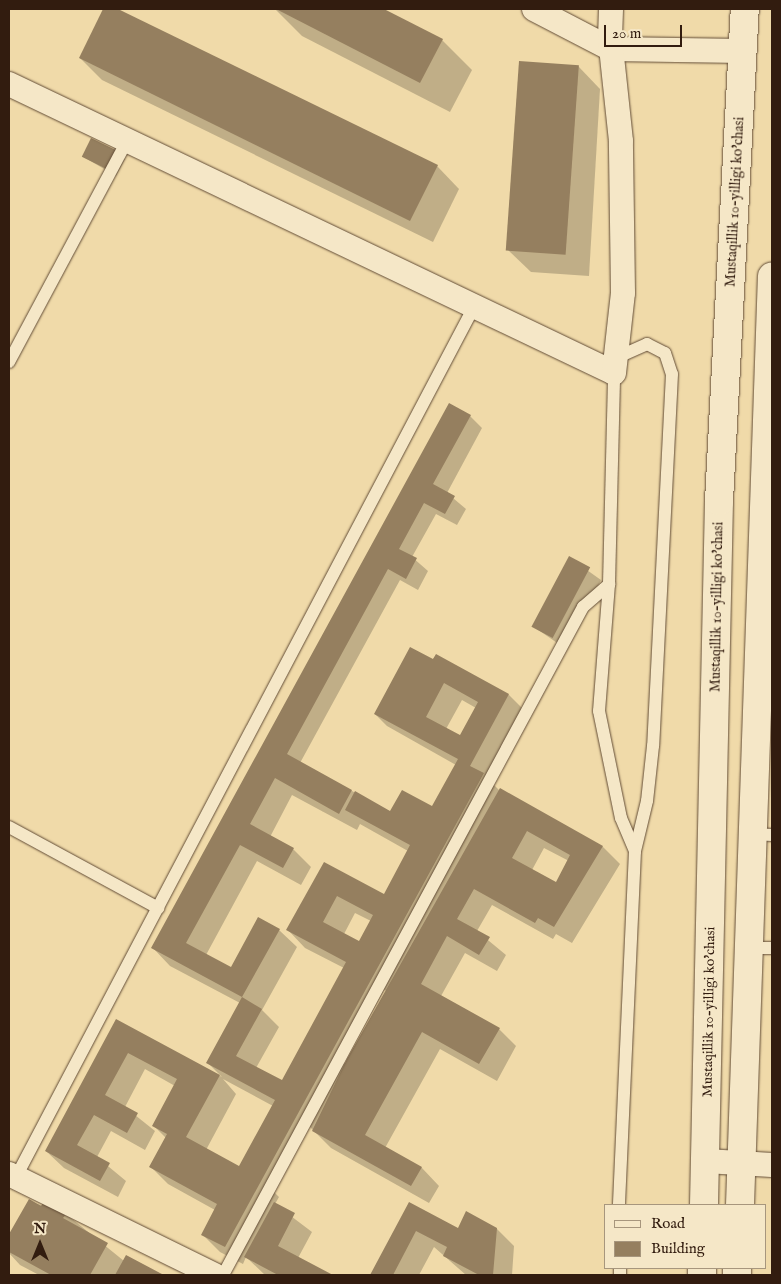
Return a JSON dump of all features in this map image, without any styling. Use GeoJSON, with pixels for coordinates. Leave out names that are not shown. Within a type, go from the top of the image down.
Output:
{"type":"FeatureCollection","features":[{"type":"Feature","properties":{"kind":"main road","name":"Mustaqillik 10-yilligi ko'chasi"},"geometry":{"type":"LineString","coordinates":[[704,1204],[719,500],[745,9]]}},
{"type":"Feature","properties":{"kind":"main road"},"geometry":{"type":"LineString","coordinates":[[740,1204],[741,1163],[760,948],[772,277]]}},
{"type":"Feature","properties":{"kind":"street"},"geometry":{"type":"LineString","coordinates":[[534,9],[611,49],[743,51]]}},
{"type":"Feature","properties":{"kind":"street"},"geometry":{"type":"LineString","coordinates":[[9,84],[475,306],[616,365],[624,293],[621,141],[611,49],[611,9]]}},
{"type":"Feature","properties":{"kind":"street"},"geometry":{"type":"LineString","coordinates":[[706,1161],[772,1165]]}},
{"type":"Feature","properties":{"kind":"street"},"geometry":{"type":"LineString","coordinates":[[11,1181],[214,1275]]}},
{"type":"Feature","properties":{"kind":"lane"},"geometry":{"type":"LineString","coordinates":[[9,362],[127,141]]}},
{"type":"Feature","properties":{"kind":"lane"},"geometry":{"type":"LineString","coordinates":[[11,1181],[158,908],[475,306]]}},
{"type":"Feature","properties":{"kind":"lane"},"geometry":{"type":"LineString","coordinates":[[619,1204],[634,851],[647,801],[653,746],[672,374],[665,353],[647,344],[616,365],[609,584],[599,711],[619,809],[634,851]]}},
{"type":"Feature","properties":{"kind":"lane"},"geometry":{"type":"LineString","coordinates":[[223,1275],[583,608],[609,584]]}},
{"type":"Feature","properties":{"kind":"lane"},"geometry":{"type":"LineString","coordinates":[[9,827],[158,908]]}},
{"type":"Feature","properties":{"kind":"building"},"geometry":{"type":"Polygon","coordinates":[[[103,9],[118,9],[438,165],[410,221],[79,58],[103,9]]]}},
{"type":"Feature","properties":{"kind":"building"},"geometry":{"type":"Polygon","coordinates":[[[276,9],[384,9],[443,39],[420,83],[276,9]]]}},
{"type":"Feature","properties":{"kind":"building"},"geometry":{"type":"Polygon","coordinates":[[[519,61],[579,65],[566,255],[506,251],[519,61]]]}},
{"type":"Feature","properties":{"kind":"building"},"geometry":{"type":"Polygon","coordinates":[[[91,138],[120,152],[111,171],[82,157],[91,138]]]}},
{"type":"Feature","properties":{"kind":"building"},"geometry":{"type":"Polygon","coordinates":[[[449,403],[471,415],[433,484],[455,496],[445,514],[424,503],[399,549],[417,558],[406,579],[388,569],[287,754],[352,790],[339,814],[275,778],[250,824],[294,848],[283,868],[240,845],[186,943],[231,967],[258,917],[280,929],[242,997],[151,948],[449,403]]]}},
{"type":"Feature","properties":{"kind":"building"},"geometry":{"type":"Polygon","coordinates":[[[569,556],[590,567],[553,638],[531,627],[569,556]]]}},
{"type":"Feature","properties":{"kind":"building"},"geometry":{"type":"Polygon","coordinates":[[[410,647],[433,659],[436,654],[509,694],[470,766],[484,773],[225,1247],[201,1235],[217,1204],[149,1167],[167,1134],[152,1126],[177,1079],[128,1053],[105,1095],[138,1113],[127,1133],[94,1115],[77,1145],[110,1163],[100,1181],[45,1151],[116,1019],[220,1075],[186,1137],[239,1166],[275,1100],[206,1063],[242,997],[262,1009],[236,1056],[282,1080],[346,962],[286,930],[324,862],[384,894],[410,845],[345,810],[355,791],[390,811],[402,790],[432,806],[458,759],[374,714],[410,647]],[[444,683],[426,717],[460,735],[478,702],[444,683]],[[337,896],[323,922],[359,941],[373,915],[337,896]]]}},
{"type":"Feature","properties":{"kind":"building"},"geometry":{"type":"Polygon","coordinates":[[[500,788],[603,846],[554,927],[538,918],[535,923],[474,889],[457,919],[490,937],[479,955],[447,936],[421,984],[500,1028],[479,1064],[422,1032],[365,1135],[422,1167],[411,1186],[312,1131],[347,1059],[500,788]],[[527,831],[512,858],[556,882],[570,855],[527,831]]]}},
{"type":"Feature","properties":{"kind":"building"},"geometry":{"type":"Polygon","coordinates":[[[29,1199],[41,1206],[45,1200],[67,1213],[63,1218],[108,1243],[90,1275],[51,1275],[9,1252],[9,1234],[29,1199]]]}},
{"type":"Feature","properties":{"kind":"building"},"geometry":{"type":"Polygon","coordinates":[[[274,1202],[295,1213],[278,1246],[333,1275],[278,1275],[244,1257],[274,1202]]]}},
{"type":"Feature","properties":{"kind":"building"},"geometry":{"type":"Polygon","coordinates":[[[409,1202],[458,1228],[466,1211],[497,1228],[493,1275],[479,1275],[443,1256],[447,1247],[416,1231],[393,1275],[370,1275],[409,1202]]]}},
{"type":"Feature","properties":{"kind":"building"},"geometry":{"type":"Polygon","coordinates":[[[126,1255],[160,1273],[164,1275],[115,1275],[126,1255]]]}}]}
